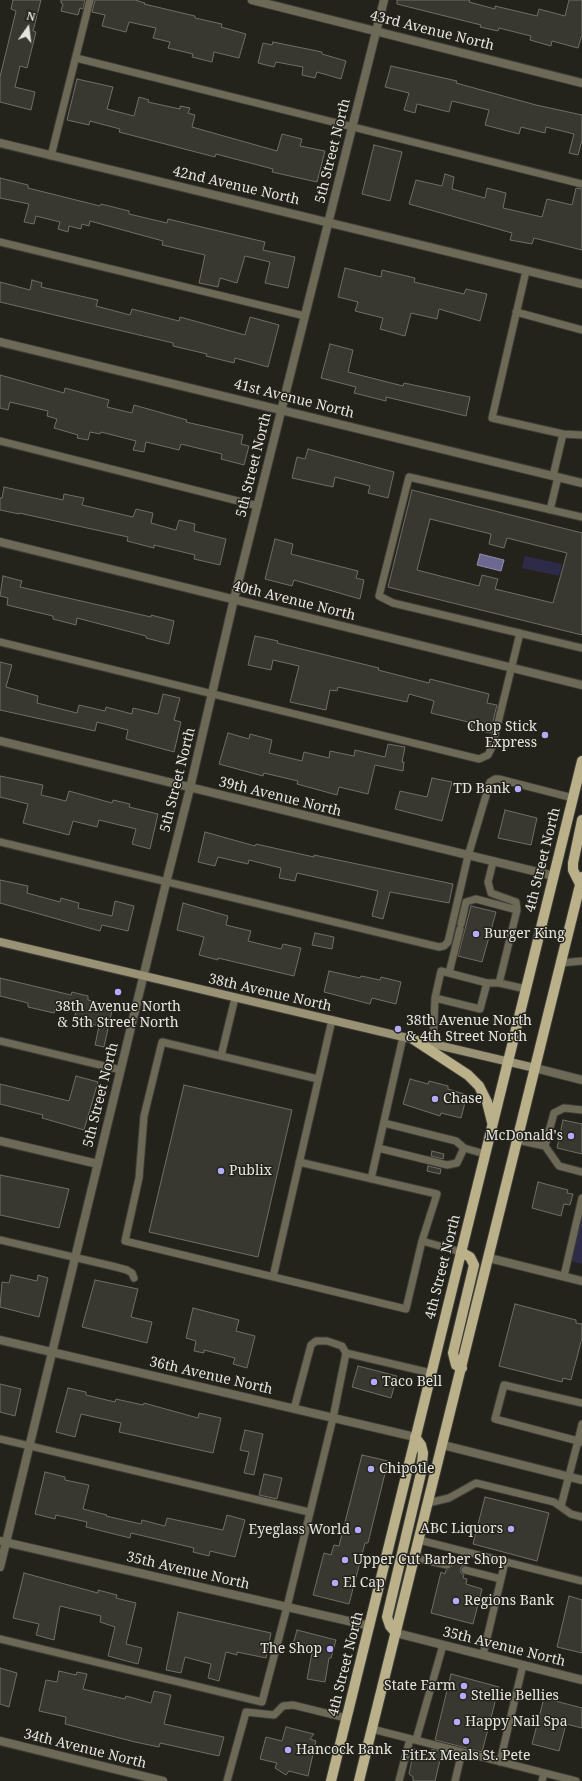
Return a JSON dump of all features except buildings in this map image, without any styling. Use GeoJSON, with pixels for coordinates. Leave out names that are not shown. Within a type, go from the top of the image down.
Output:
{"type":"FeatureCollection","features":[{"type":"Feature","properties":{"kind":"main road","name":"4th Street North"},"geometry":{"type":"LineString","coordinates":[[331,1781],[573,798],[580,778],[582,760]]}},
{"type":"Feature","properties":{"kind":"main road"},"geometry":{"type":"LineString","coordinates":[[359,1781],[581,882],[573,870],[582,820]]}},
{"type":"Feature","properties":{"kind":"main road","name":"38th Avenue North"},"geometry":{"type":"LineString","coordinates":[[0,942],[535,1068]]}},
{"type":"Feature","properties":{"kind":"main road"},"geometry":{"type":"LineString","coordinates":[[408,1038],[468,1076],[480,1086],[487,1102],[493,1125]]}},
{"type":"Feature","properties":{"kind":"main road"},"geometry":{"type":"LineString","coordinates":[[461,1252],[470,1257],[474,1266],[453,1353],[456,1365],[462,1368]]}},
{"type":"Feature","properties":{"kind":"main road"},"geometry":{"type":"LineString","coordinates":[[396,1633],[390,1626],[387,1617],[421,1473],[423,1452],[421,1445],[415,1437]]}},
{"type":"Feature","properties":{"kind":"street","name":"43rd Avenue North"},"geometry":{"type":"LineString","coordinates":[[252,0],[582,83]]}},
{"type":"Feature","properties":{"kind":"street","name":"5th Street North"},"geometry":{"type":"LineString","coordinates":[[0,1568],[3,1541],[30,1446],[190,788],[234,599],[384,0]]}},
{"type":"Feature","properties":{"kind":"street","name":"42nd Avenue North"},"geometry":{"type":"LineString","coordinates":[[0,143],[582,284]]}},
{"type":"Feature","properties":{"kind":"street","name":"41st Avenue North"},"geometry":{"type":"LineString","coordinates":[[0,342],[282,409],[582,483]]}},
{"type":"Feature","properties":{"kind":"street","name":"40th Avenue North"},"geometry":{"type":"LineString","coordinates":[[0,542],[582,685]]}},
{"type":"Feature","properties":{"kind":"street","name":"39th Avenue North"},"geometry":{"type":"LineString","coordinates":[[0,741],[554,876]]}},
{"type":"Feature","properties":{"kind":"street"},"geometry":{"type":"LineString","coordinates":[[535,1068],[582,1080]]}},
{"type":"Feature","properties":{"kind":"street"},"geometry":{"type":"LineString","coordinates":[[0,1141],[98,1164]]}},
{"type":"Feature","properties":{"kind":"street"},"geometry":{"type":"LineString","coordinates":[[489,1258],[582,1281]]}},
{"type":"Feature","properties":{"kind":"street","name":"36th Avenue North"},"geometry":{"type":"LineString","coordinates":[[0,1340],[415,1437]]}},
{"type":"Feature","properties":{"kind":"street"},"geometry":{"type":"LineString","coordinates":[[443,1445],[582,1480]]}},
{"type":"Feature","properties":{"kind":"street","name":"35th Avenue North"},"geometry":{"type":"LineString","coordinates":[[3,1541],[370,1626]]}},
{"type":"Feature","properties":{"kind":"street","name":"35th Avenue North"},"geometry":{"type":"LineString","coordinates":[[396,1633],[582,1680]]}},
{"type":"Feature","properties":{"kind":"street","name":"34th Avenue North"},"geometry":{"type":"LineString","coordinates":[[0,1742],[163,1781]]}},
{"type":"Feature","properties":{"kind":"lane"},"geometry":{"type":"LineString","coordinates":[[51,156],[90,0]]}},
{"type":"Feature","properties":{"kind":"lane"},"geometry":{"type":"LineString","coordinates":[[76,58],[582,184]]}},
{"type":"Feature","properties":{"kind":"lane"},"geometry":{"type":"LineString","coordinates":[[0,242],[305,316]]}},
{"type":"Feature","properties":{"kind":"lane"},"geometry":{"type":"LineString","coordinates":[[526,271],[492,418],[563,434],[582,435]]}},
{"type":"Feature","properties":{"kind":"lane"},"geometry":{"type":"LineString","coordinates":[[516,312],[582,330]]}},
{"type":"Feature","properties":{"kind":"lane"},"geometry":{"type":"LineString","coordinates":[[550,510],[563,434]]}},
{"type":"Feature","properties":{"kind":"lane"},"geometry":{"type":"LineString","coordinates":[[0,441],[258,506]]}},
{"type":"Feature","properties":{"kind":"lane"},"geometry":{"type":"LineString","coordinates":[[582,517],[409,477],[379,596],[392,603],[582,648]]}},
{"type":"Feature","properties":{"kind":"lane"},"geometry":{"type":"LineString","coordinates":[[0,642],[479,759],[488,755],[492,748],[520,633]]}},
{"type":"Feature","properties":{"kind":"lane"},"geometry":{"type":"LineString","coordinates":[[0,842],[166,883],[439,947],[444,946],[448,942],[468,856],[488,787],[492,780],[499,779],[573,798]]}},
{"type":"Feature","properties":{"kind":"lane"},"geometry":{"type":"LineString","coordinates":[[493,862],[488,882],[491,893],[516,902],[517,910],[499,983]]}},
{"type":"Feature","properties":{"kind":"lane"},"geometry":{"type":"LineString","coordinates":[[449,974],[466,902],[476,899],[517,910]]}},
{"type":"Feature","properties":{"kind":"lane"},"geometry":{"type":"LineString","coordinates":[[561,963],[582,961]]}},
{"type":"Feature","properties":{"kind":"lane"},"geometry":{"type":"LineString","coordinates":[[433,1044],[435,998],[441,971],[487,983],[499,983],[526,989]]}},
{"type":"Feature","properties":{"kind":"lane"},"geometry":{"type":"LineString","coordinates":[[435,998],[480,1009],[487,983]]}},
{"type":"Feature","properties":{"kind":"lane"},"geometry":{"type":"LineString","coordinates":[[221,1056],[236,998]]}},
{"type":"Feature","properties":{"kind":"lane"},"geometry":{"type":"LineString","coordinates":[[273,1277],[332,1020]]}},
{"type":"Feature","properties":{"kind":"lane"},"geometry":{"type":"LineString","coordinates":[[371,1179],[384,1122],[408,1038]]}},
{"type":"Feature","properties":{"kind":"lane"},"geometry":{"type":"LineString","coordinates":[[0,1041],[121,1070]]}},
{"type":"Feature","properties":{"kind":"lane"},"geometry":{"type":"LineString","coordinates":[[300,1162],[437,1194],[422,1241],[406,1309],[125,1241],[139,1178],[144,1116],[162,1042],[318,1079]]}},
{"type":"Feature","properties":{"kind":"lane"},"geometry":{"type":"LineString","coordinates":[[544,1146],[554,1113],[564,1108],[582,1110]]}},
{"type":"Feature","properties":{"kind":"lane"},"geometry":{"type":"LineString","coordinates":[[384,1122],[456,1141],[464,1148],[485,1154]]}},
{"type":"Feature","properties":{"kind":"lane"},"geometry":{"type":"LineString","coordinates":[[517,1140],[544,1146],[559,1166],[582,1172]]}},
{"type":"Feature","properties":{"kind":"lane"},"geometry":{"type":"LineString","coordinates":[[378,1148],[447,1165],[457,1162],[464,1148]]}},
{"type":"Feature","properties":{"kind":"lane"},"geometry":{"type":"LineString","coordinates":[[564,1276],[582,1198]]}},
{"type":"Feature","properties":{"kind":"lane"},"geometry":{"type":"LineString","coordinates":[[0,1240],[127,1270],[132,1273],[134,1278]]}},
{"type":"Feature","properties":{"kind":"lane"},"geometry":{"type":"LineString","coordinates":[[422,1241],[461,1252]]}},
{"type":"Feature","properties":{"kind":"lane"},"geometry":{"type":"LineString","coordinates":[[0,1639],[262,1702],[287,1607],[333,1418],[346,1353],[342,1346],[327,1341],[316,1341],[311,1345],[294,1409]]}},
{"type":"Feature","properties":{"kind":"lane"},"geometry":{"type":"LineString","coordinates":[[346,1353],[431,1373]]}},
{"type":"Feature","properties":{"kind":"lane"},"geometry":{"type":"LineString","coordinates":[[580,1441],[495,1419],[504,1385],[582,1404]]}},
{"type":"Feature","properties":{"kind":"lane"},"geometry":{"type":"LineString","coordinates":[[561,1506],[568,1476],[580,1441],[582,1424]]}},
{"type":"Feature","properties":{"kind":"lane"},"geometry":{"type":"LineString","coordinates":[[0,1439],[309,1512]]}},
{"type":"Feature","properties":{"kind":"lane"},"geometry":{"type":"LineString","coordinates":[[428,1503],[449,1498],[476,1483],[554,1502],[571,1514],[582,1517]]}},
{"type":"Feature","properties":{"kind":"lane"},"geometry":{"type":"LineString","coordinates":[[419,1540],[582,1581]]}},
{"type":"Feature","properties":{"kind":"lane"},"geometry":{"type":"LineString","coordinates":[[414,1558],[447,1565]]}},
{"type":"Feature","properties":{"kind":"lane"},"geometry":{"type":"LineString","coordinates":[[483,1655],[505,1562]]}},
{"type":"Feature","properties":{"kind":"lane"},"geometry":{"type":"LineString","coordinates":[[465,1570],[501,1579]]}},
{"type":"Feature","properties":{"kind":"lane"},"geometry":{"type":"LineString","coordinates":[[399,1781],[443,1645]]}},
{"type":"Feature","properties":{"kind":"lane"},"geometry":{"type":"LineString","coordinates":[[500,1762],[524,1665]]}},
{"type":"Feature","properties":{"kind":"lane"},"geometry":{"type":"LineString","coordinates":[[227,1781],[246,1712],[274,1715],[283,1706],[293,1705],[346,1718]]}},
{"type":"Feature","properties":{"kind":"lane"},"geometry":{"type":"LineString","coordinates":[[372,1729],[576,1781]]}},
{"type":"Feature","properties":{"kind":"lane"},"geometry":{"type":"LineString","coordinates":[[455,1781],[462,1752]]}},
{"type":"Feature","properties":{"kind":"lane"},"geometry":{"type":"LineString","coordinates":[[542,1781],[544,1773]]}},
{"type":"Feature","properties":{"kind":"shaded area"},"geometry":{"type":"Polygon","coordinates":[[[480,554],[504,560],[501,571],[477,565],[480,554]]]}},
{"type":"Feature","properties":{"kind":"shaded area"},"geometry":{"type":"Polygon","coordinates":[[[525,556],[562,564],[559,576],[522,568],[525,556]]]}},
{"type":"Feature","properties":{"kind":"shaded area"},"geometry":{"type":"Polygon","coordinates":[[[582,1216],[582,1264],[571,1261],[582,1216]]]}},
{"type":"Feature","properties":{"kind":"place","name":"Chop Stick Express"},"geometry":{"type":"Point","coordinates":[545,735]}},
{"type":"Feature","properties":{"kind":"place","name":"TD Bank"},"geometry":{"type":"Point","coordinates":[518,789]}},
{"type":"Feature","properties":{"kind":"place","name":"Burger King"},"geometry":{"type":"Point","coordinates":[476,934]}},
{"type":"Feature","properties":{"kind":"place","name":"38th Avenue North & 5th Street North"},"geometry":{"type":"Point","coordinates":[118,992]}},
{"type":"Feature","properties":{"kind":"place","name":"38th Avenue North & 4th Street North"},"geometry":{"type":"Point","coordinates":[398,1029]}},
{"type":"Feature","properties":{"kind":"place","name":"Chase"},"geometry":{"type":"Point","coordinates":[435,1099]}},
{"type":"Feature","properties":{"kind":"place","name":"McDonald's"},"geometry":{"type":"Point","coordinates":[571,1136]}},
{"type":"Feature","properties":{"kind":"place","name":"Publix"},"geometry":{"type":"Point","coordinates":[221,1171]}},
{"type":"Feature","properties":{"kind":"place","name":"Taco Bell"},"geometry":{"type":"Point","coordinates":[374,1382]}},
{"type":"Feature","properties":{"kind":"place","name":"Chipotle"},"geometry":{"type":"Point","coordinates":[371,1469]}},
{"type":"Feature","properties":{"kind":"place","name":"ABC Liquors"},"geometry":{"type":"Point","coordinates":[511,1529]}},
{"type":"Feature","properties":{"kind":"place","name":"Eyeglass World"},"geometry":{"type":"Point","coordinates":[358,1530]}},
{"type":"Feature","properties":{"kind":"place","name":"Upper Cut Barber Shop"},"geometry":{"type":"Point","coordinates":[345,1560]}},
{"type":"Feature","properties":{"kind":"place","name":"El Cap"},"geometry":{"type":"Point","coordinates":[335,1583]}},
{"type":"Feature","properties":{"kind":"place","name":"Regions Bank"},"geometry":{"type":"Point","coordinates":[456,1601]}},
{"type":"Feature","properties":{"kind":"place","name":"The Shop"},"geometry":{"type":"Point","coordinates":[330,1649]}},
{"type":"Feature","properties":{"kind":"place","name":"State Farm"},"geometry":{"type":"Point","coordinates":[464,1686]}},
{"type":"Feature","properties":{"kind":"place","name":"Stellie Bellies"},"geometry":{"type":"Point","coordinates":[463,1696]}},
{"type":"Feature","properties":{"kind":"place","name":"Happy Nail Spa"},"geometry":{"type":"Point","coordinates":[457,1722]}},
{"type":"Feature","properties":{"kind":"place","name":"FitEx Meals St. Pete"},"geometry":{"type":"Point","coordinates":[466,1741]}},
{"type":"Feature","properties":{"kind":"place","name":"Hancock Bank"},"geometry":{"type":"Point","coordinates":[288,1750]}}]}
